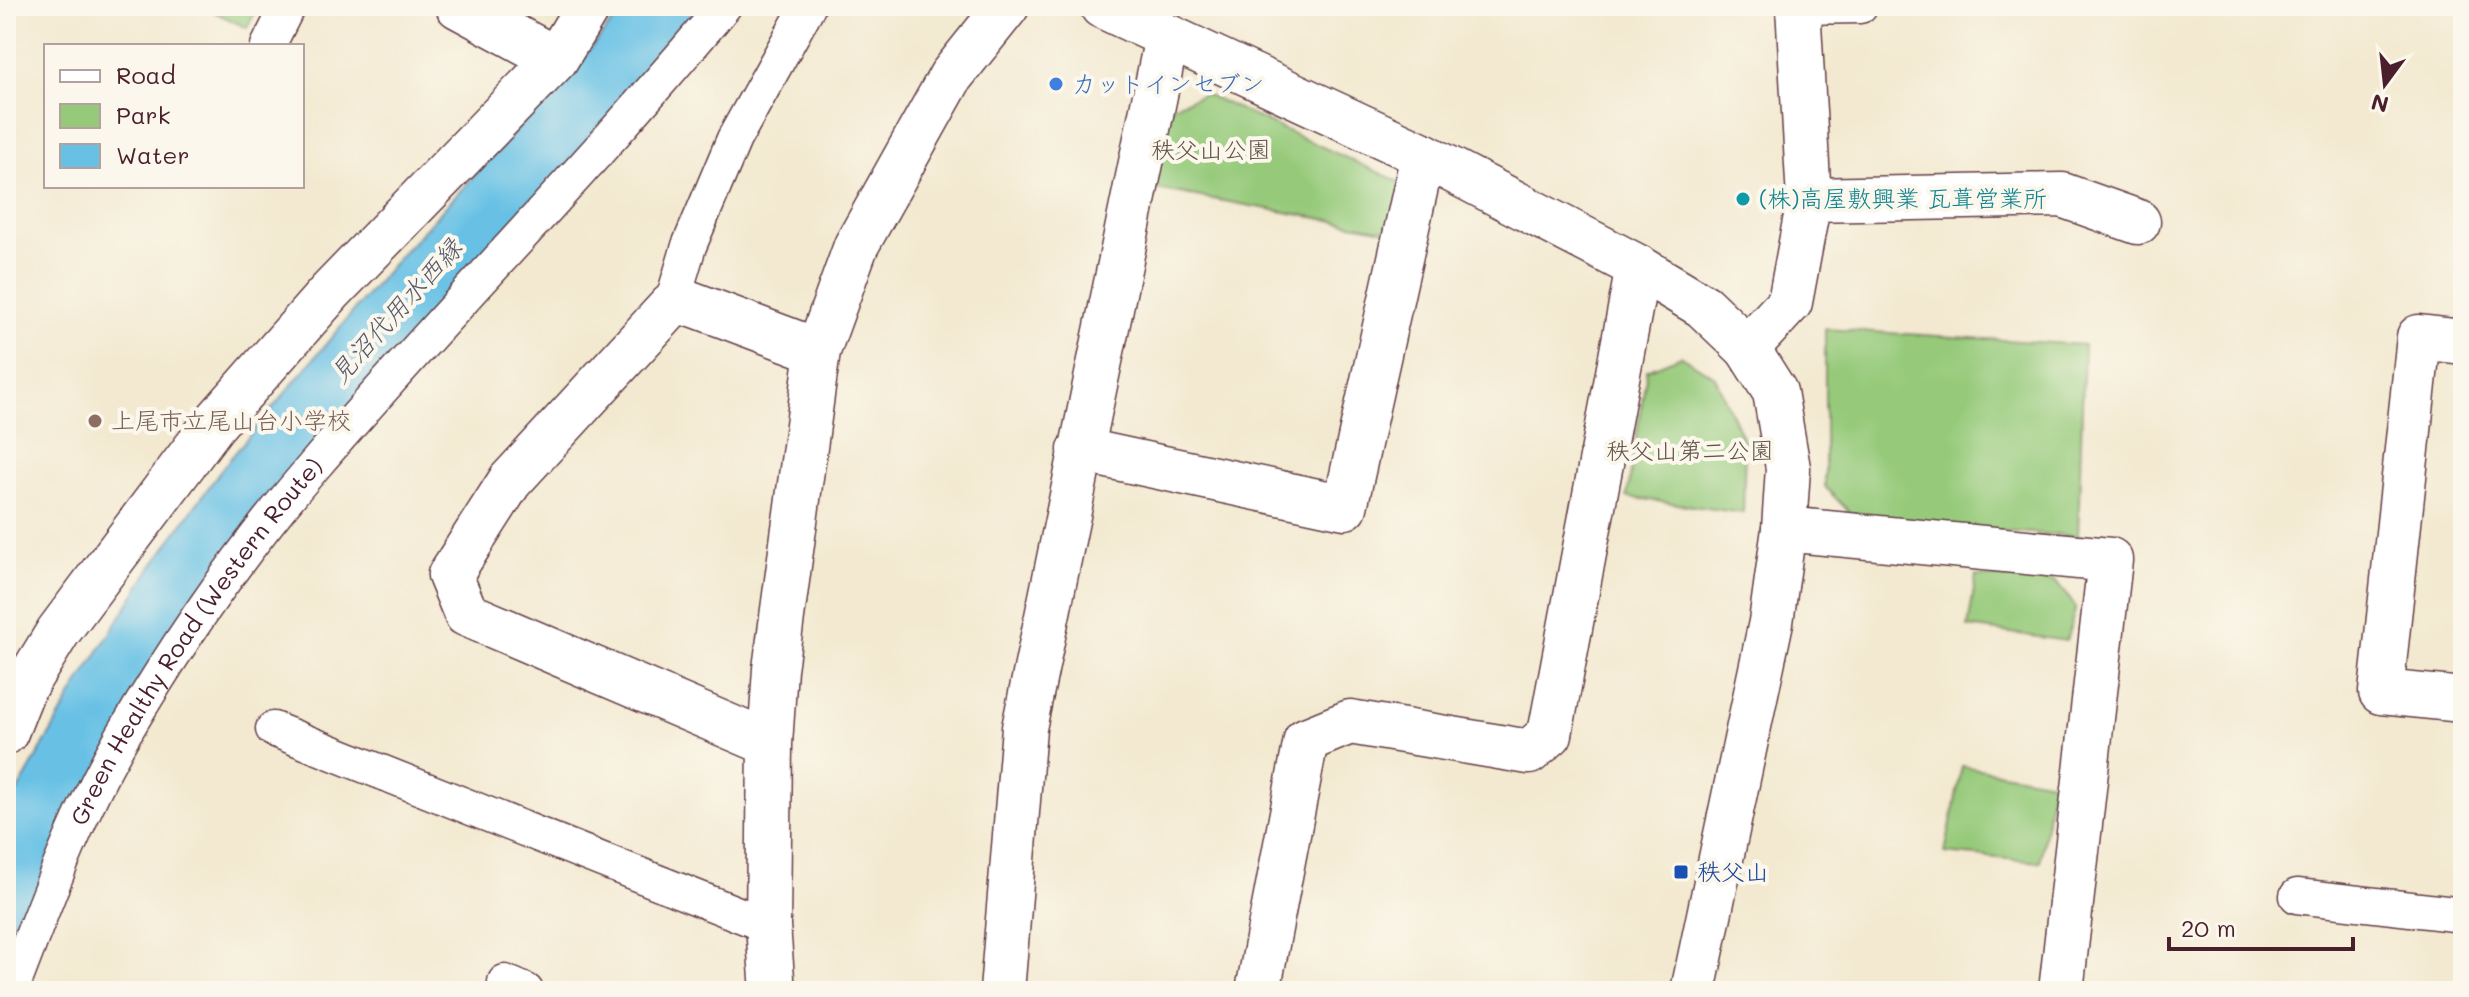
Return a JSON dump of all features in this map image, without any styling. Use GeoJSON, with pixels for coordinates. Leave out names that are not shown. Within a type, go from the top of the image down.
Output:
{"type":"FeatureCollection","features":[{"type":"Feature","properties":{"kind":"street"},"geometry":{"type":"LineString","coordinates":[[458,6],[556,59]]}},
{"type":"Feature","properties":{"kind":"street"},"geometry":{"type":"LineString","coordinates":[[6,732],[23,689],[58,632],[213,425],[330,292],[556,59],[588,6]]}},
{"type":"Feature","properties":{"kind":"street"},"geometry":{"type":"LineString","coordinates":[[773,991],[768,926],[770,744],[775,669],[818,351],[856,246],[951,76],[1007,6]]}},
{"type":"Feature","properties":{"kind":"street"},"geometry":{"type":"LineString","coordinates":[[1102,6],[1423,155],[1638,267],[1703,306],[1747,348],[1775,392],[1788,468],[1784,529],[1771,622],[1693,991]]}},
{"type":"Feature","properties":{"kind":"street"},"geometry":{"type":"LineString","coordinates":[[1747,348],[1790,302],[1809,200],[1798,6]]}},
{"type":"Feature","properties":{"kind":"street"},"geometry":{"type":"LineString","coordinates":[[1002,991],[1024,728],[1167,37]]}},
{"type":"Feature","properties":{"kind":"street"},"geometry":{"type":"LineString","coordinates":[[1080,450],[1345,507],[1423,155]]}},
{"type":"Feature","properties":{"kind":"street"},"geometry":{"type":"LineString","coordinates":[[1809,200],[2062,195],[2138,222]]}},
{"type":"Feature","properties":{"kind":"street"},"geometry":{"type":"LineString","coordinates":[[1258,991],[1306,740],[1350,722],[1529,752],[1550,734],[1638,267]]}},
{"type":"Feature","properties":{"kind":"street"},"geometry":{"type":"LineString","coordinates":[[770,744],[466,614],[450,575],[510,481],[671,306],[690,303],[818,351]]}},
{"type":"Feature","properties":{"kind":"street"},"geometry":{"type":"LineString","coordinates":[[2463,342],[2419,337],[2381,692],[2463,700]]}},
{"type":"Feature","properties":{"kind":"street"},"geometry":{"type":"LineString","coordinates":[[1784,529],[2110,560],[2061,991]]}},
{"type":"Feature","properties":{"kind":"lane"},"geometry":{"type":"LineString","coordinates":[[269,44],[288,6]]}},
{"type":"Feature","properties":{"kind":"lane","name":"Green Healthy Road (Western Route)"},"geometry":{"type":"LineString","coordinates":[[11,991],[45,904],[120,741],[225,579],[312,467],[494,267],[724,6]]}},
{"type":"Feature","properties":{"kind":"lane"},"geometry":{"type":"LineString","coordinates":[[671,306],[689,246],[734,139],[808,6]]}},
{"type":"Feature","properties":{"kind":"lane"},"geometry":{"type":"LineString","coordinates":[[1798,6],[1860,6]]}},
{"type":"Feature","properties":{"kind":"lane"},"geometry":{"type":"LineString","coordinates":[[273,729],[768,926]]}},
{"type":"Feature","properties":{"kind":"lane"},"geometry":{"type":"LineString","coordinates":[[2297,896],[2463,915]]}},
{"type":"Feature","properties":{"kind":"green space"},"geometry":{"type":"Polygon","coordinates":[[[202,6],[258,6],[247,28],[202,6]]]}},
{"type":"Feature","properties":{"kind":"green space","name":"秩父山公園"},"geometry":{"type":"Polygon","coordinates":[[[1205,94],[1402,183],[1391,231],[1151,188],[1172,106],[1205,94]]]}},
{"type":"Feature","properties":{"kind":"green space"},"geometry":{"type":"Polygon","coordinates":[[[1825,329],[2084,345],[2078,536],[1859,522],[1825,487],[1825,329]]]}},
{"type":"Feature","properties":{"kind":"green space","name":"秩父山第二公園"},"geometry":{"type":"Polygon","coordinates":[[[1681,356],[1715,377],[1745,444],[1743,513],[1627,497],[1647,370],[1681,356]]]}},
{"type":"Feature","properties":{"kind":"green space"},"geometry":{"type":"Polygon","coordinates":[[[1976,576],[2055,581],[2076,607],[2066,641],[1968,627],[1976,576]]]}},
{"type":"Feature","properties":{"kind":"green space"},"geometry":{"type":"Polygon","coordinates":[[[1962,766],[2053,782],[2040,862],[1945,853],[1962,766]]]}},
{"type":"Feature","properties":{"kind":"water","name":"見沼代用水西縁"},"geometry":{"type":"Polygon","coordinates":[[[626,6],[710,6],[261,508],[6,984],[6,811],[79,683],[152,566],[224,466],[398,258],[577,65],[626,6]]]}},
{"type":"Feature","properties":{"kind":"place","name":"カットインセブン"},"geometry":{"type":"Point","coordinates":[1056,84]}},
{"type":"Feature","properties":{"kind":"place","name":"(株)高屋敷興業 瓦葺営業所"},"geometry":{"type":"Point","coordinates":[1743,199]}},
{"type":"Feature","properties":{"kind":"place","name":"上尾市立尾山台小学校"},"geometry":{"type":"Point","coordinates":[95,421]}},
{"type":"Feature","properties":{"kind":"place","name":"秩父山"},"geometry":{"type":"Point","coordinates":[1681,872]}}]}
